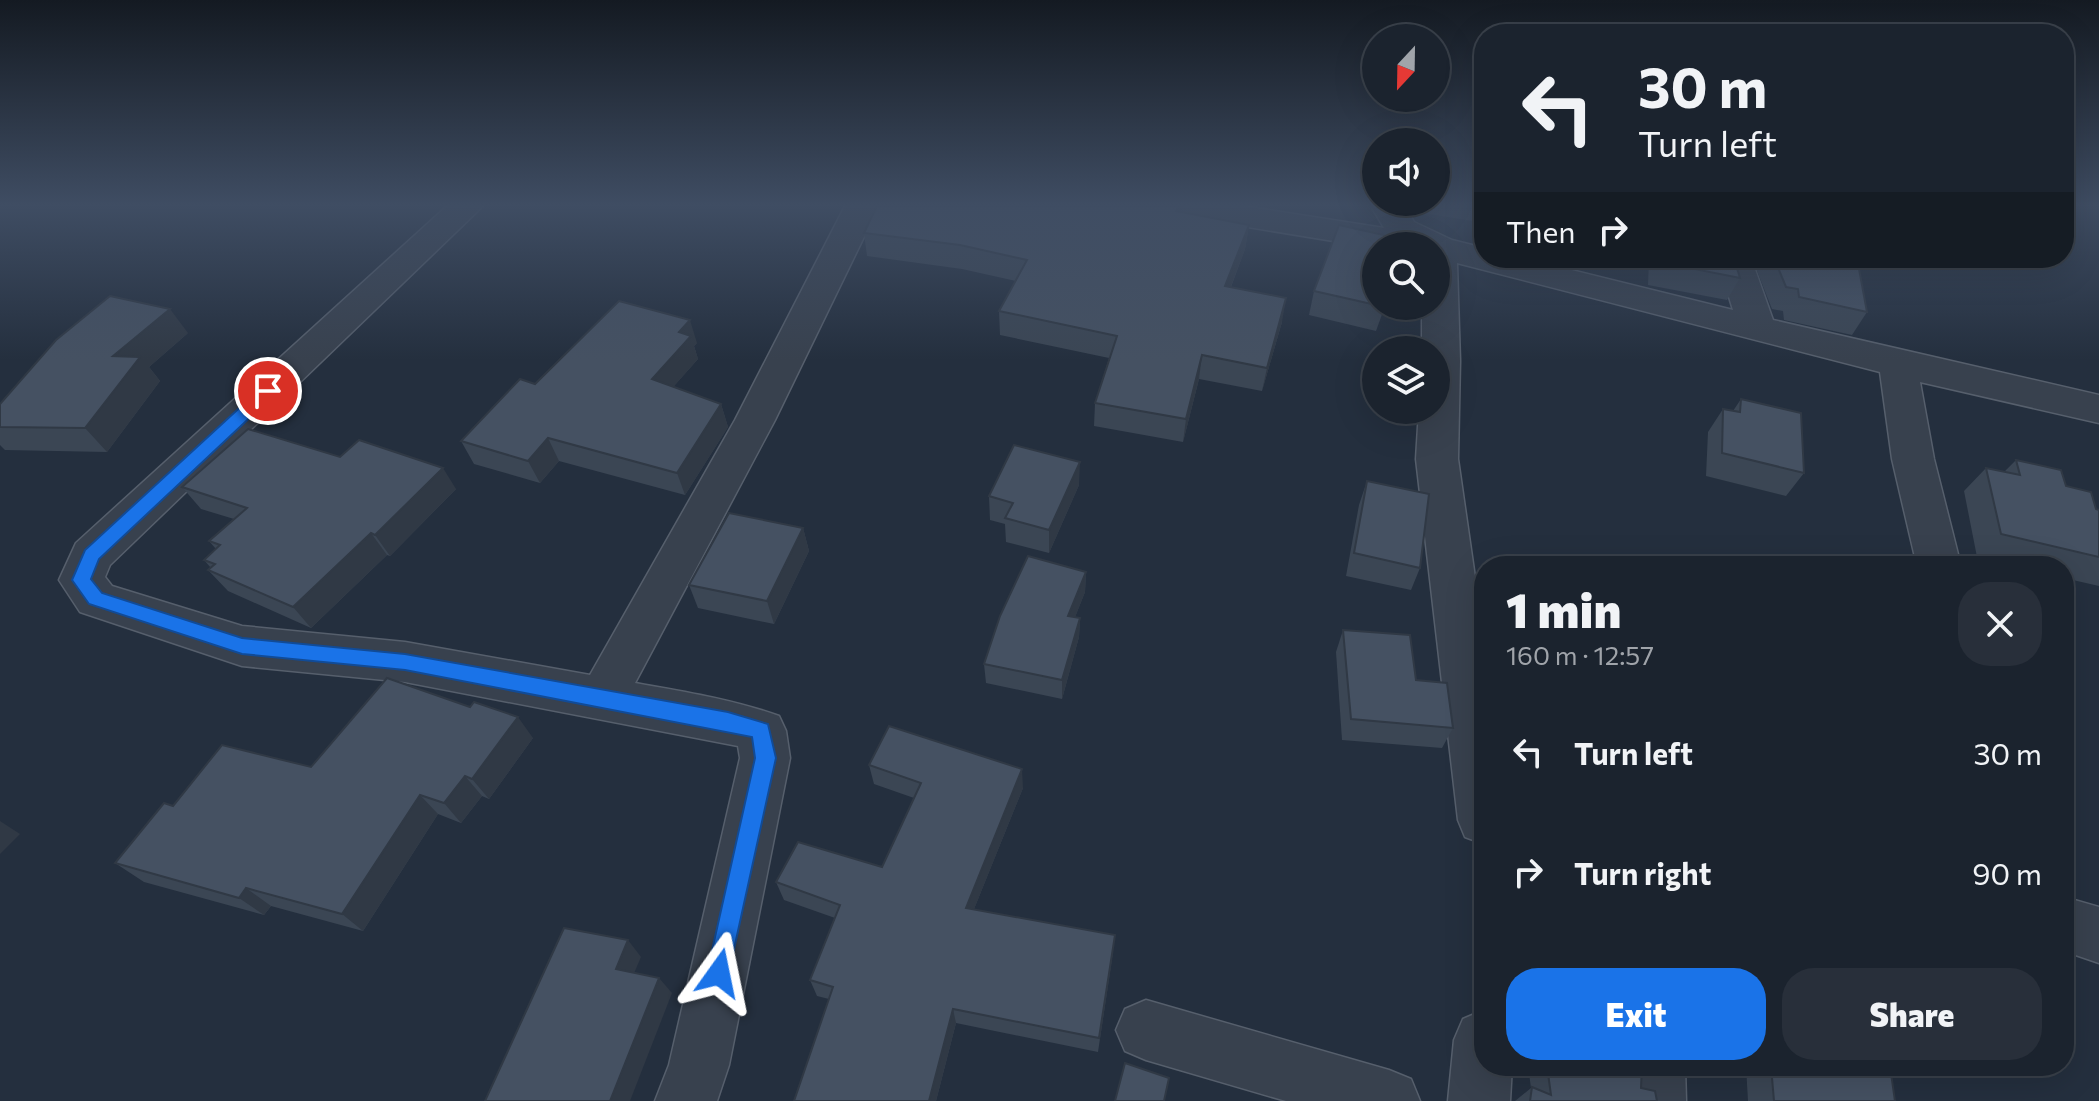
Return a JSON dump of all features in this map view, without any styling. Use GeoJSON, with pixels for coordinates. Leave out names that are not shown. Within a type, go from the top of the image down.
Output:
{"type":"FeatureCollection","features":[{"type":"Feature","properties":{"kind":"street"},"geometry":{"type":"LineString","coordinates":[[411,257],[92,555],[81,580],[96,599],[242,646],[405,662],[728,721],[761,731],[765,758],[699,1065],[686,1101]]}},
{"type":"Feature","properties":{"kind":"street"},"geometry":{"type":"LineString","coordinates":[[602,699],[755,420],[836,257]]}},
{"type":"Feature","properties":{"kind":"street"},"geometry":{"type":"LineString","coordinates":[[1521,268],[1898,364],[2099,409]]}},
{"type":"Feature","properties":{"kind":"street"},"geometry":{"type":"LineString","coordinates":[[1737,268],[1757,326]]}},
{"type":"Feature","properties":{"kind":"street"},"geometry":{"type":"LineString","coordinates":[[1439,320],[1441,361],[1437,459],[1474,743]]}},
{"type":"Feature","properties":{"kind":"street"},"geometry":{"type":"LineString","coordinates":[[1898,364],[1913,459],[1937,556]]}},
{"type":"Feature","properties":{"kind":"street"},"geometry":{"type":"LineString","coordinates":[[2074,927],[2099,935]]}},
{"type":"Feature","properties":{"kind":"street"},"geometry":{"type":"LineString","coordinates":[[1146,1030],[1389,1101]]}},
{"type":"Feature","properties":{"kind":"street"},"geometry":{"type":"LineString","coordinates":[[1479,1101],[1481,1076]]}},
{"type":"Feature","properties":{"kind":"street"},"geometry":{"type":"LineString","coordinates":[[1655,1076],[1655,1101]]}},
{"type":"Feature","properties":{"kind":"building"},"geometry":{"type":"Polygon","coordinates":[[[1015,257],[1236,257],[1225,286],[1286,298],[1267,368],[1202,355],[1186,419],[1095,403],[1117,336],[999,311],[1027,260],[1015,257]]]}},
{"type":"Feature","properties":{"kind":"building"},"geometry":{"type":"Polygon","coordinates":[[[1327,257],[1362,257],[1362,302],[1314,291],[1327,257]]]}},
{"type":"Feature","properties":{"kind":"building"},"geometry":{"type":"Polygon","coordinates":[[[1689,268],[1737,268],[1740,278],[1689,268]]]}},
{"type":"Feature","properties":{"kind":"building"},"geometry":{"type":"Polygon","coordinates":[[[1778,268],[1859,268],[1867,312],[1799,297],[1798,289],[1786,287],[1778,268]]]}},
{"type":"Feature","properties":{"kind":"building"},"geometry":{"type":"Polygon","coordinates":[[[110,296],[170,309],[113,356],[140,357],[85,428],[0,427],[0,404],[56,340],[110,296]]]}},
{"type":"Feature","properties":{"kind":"building"},"geometry":{"type":"Polygon","coordinates":[[[619,301],[690,320],[679,332],[691,336],[652,379],[721,404],[677,473],[548,438],[528,461],[461,441],[520,379],[535,384],[619,301]]]}},
{"type":"Feature","properties":{"kind":"building"},"geometry":{"type":"Polygon","coordinates":[[[1741,399],[1801,413],[1804,473],[1722,453],[1723,409],[1740,412],[1741,399]]]}},
{"type":"Feature","properties":{"kind":"building"},"geometry":{"type":"Polygon","coordinates":[[[248,429],[340,457],[359,440],[443,468],[375,535],[371,533],[293,607],[208,570],[215,564],[204,560],[220,545],[209,541],[247,508],[182,487],[248,429]]]}},
{"type":"Feature","properties":{"kind":"building"},"geometry":{"type":"Polygon","coordinates":[[[1014,445],[1080,462],[1049,530],[1005,518],[1013,503],[989,496],[1014,445]]]}},
{"type":"Feature","properties":{"kind":"building"},"geometry":{"type":"Polygon","coordinates":[[[2016,460],[2061,470],[2066,486],[2091,492],[2099,510],[2099,557],[2001,534],[1986,468],[2020,475],[2016,460]]]}},
{"type":"Feature","properties":{"kind":"building"},"geometry":{"type":"Polygon","coordinates":[[[1367,481],[1429,494],[1420,568],[1354,553],[1367,481]]]}},
{"type":"Feature","properties":{"kind":"building"},"geometry":{"type":"Polygon","coordinates":[[[729,513],[803,528],[767,601],[689,585],[729,513]]]}},
{"type":"Feature","properties":{"kind":"building"},"geometry":{"type":"Polygon","coordinates":[[[1028,556],[1086,572],[1068,616],[1080,618],[1062,680],[984,664],[1000,616],[1028,556]]]}},
{"type":"Feature","properties":{"kind":"building"},"geometry":{"type":"Polygon","coordinates":[[[1343,630],[1410,635],[1416,680],[1447,683],[1453,728],[1351,719],[1343,630]]]}},
{"type":"Feature","properties":{"kind":"building"},"geometry":{"type":"Polygon","coordinates":[[[387,678],[470,707],[474,702],[518,717],[472,779],[465,776],[444,803],[420,795],[342,914],[246,888],[239,898],[115,863],[164,803],[173,806],[222,745],[311,767],[387,678]]]}},
{"type":"Feature","properties":{"kind":"building"},"geometry":{"type":"Polygon","coordinates":[[[889,726],[1022,769],[966,908],[1115,935],[1099,1038],[953,1009],[929,1101],[794,1101],[833,987],[810,980],[840,905],[776,882],[798,842],[882,867],[921,783],[869,765],[889,726]]]}},
{"type":"Feature","properties":{"kind":"building"},"geometry":{"type":"Polygon","coordinates":[[[564,928],[628,940],[616,969],[659,978],[610,1101],[485,1101],[564,928]]]}},
{"type":"Feature","properties":{"kind":"building"},"geometry":{"type":"Polygon","coordinates":[[[1125,1063],[1169,1078],[1164,1101],[1115,1101],[1125,1063]]]}},
{"type":"Feature","properties":{"kind":"building"},"geometry":{"type":"Polygon","coordinates":[[[1548,1076],[1642,1076],[1641,1088],[1655,1091],[1657,1101],[1530,1101],[1532,1087],[1551,1095],[1548,1076]]]}},
{"type":"Feature","properties":{"kind":"building"},"geometry":{"type":"Polygon","coordinates":[[[1772,1076],[1891,1076],[1895,1101],[1774,1101],[1772,1076]]]}},
{"type":"Feature","properties":{"kind":"route"},"geometry":{"type":"LineString","coordinates":[[268,391],[92,555],[81,580],[96,599],[242,646],[405,662],[728,721],[761,731],[765,758],[719,973]]}}]}
